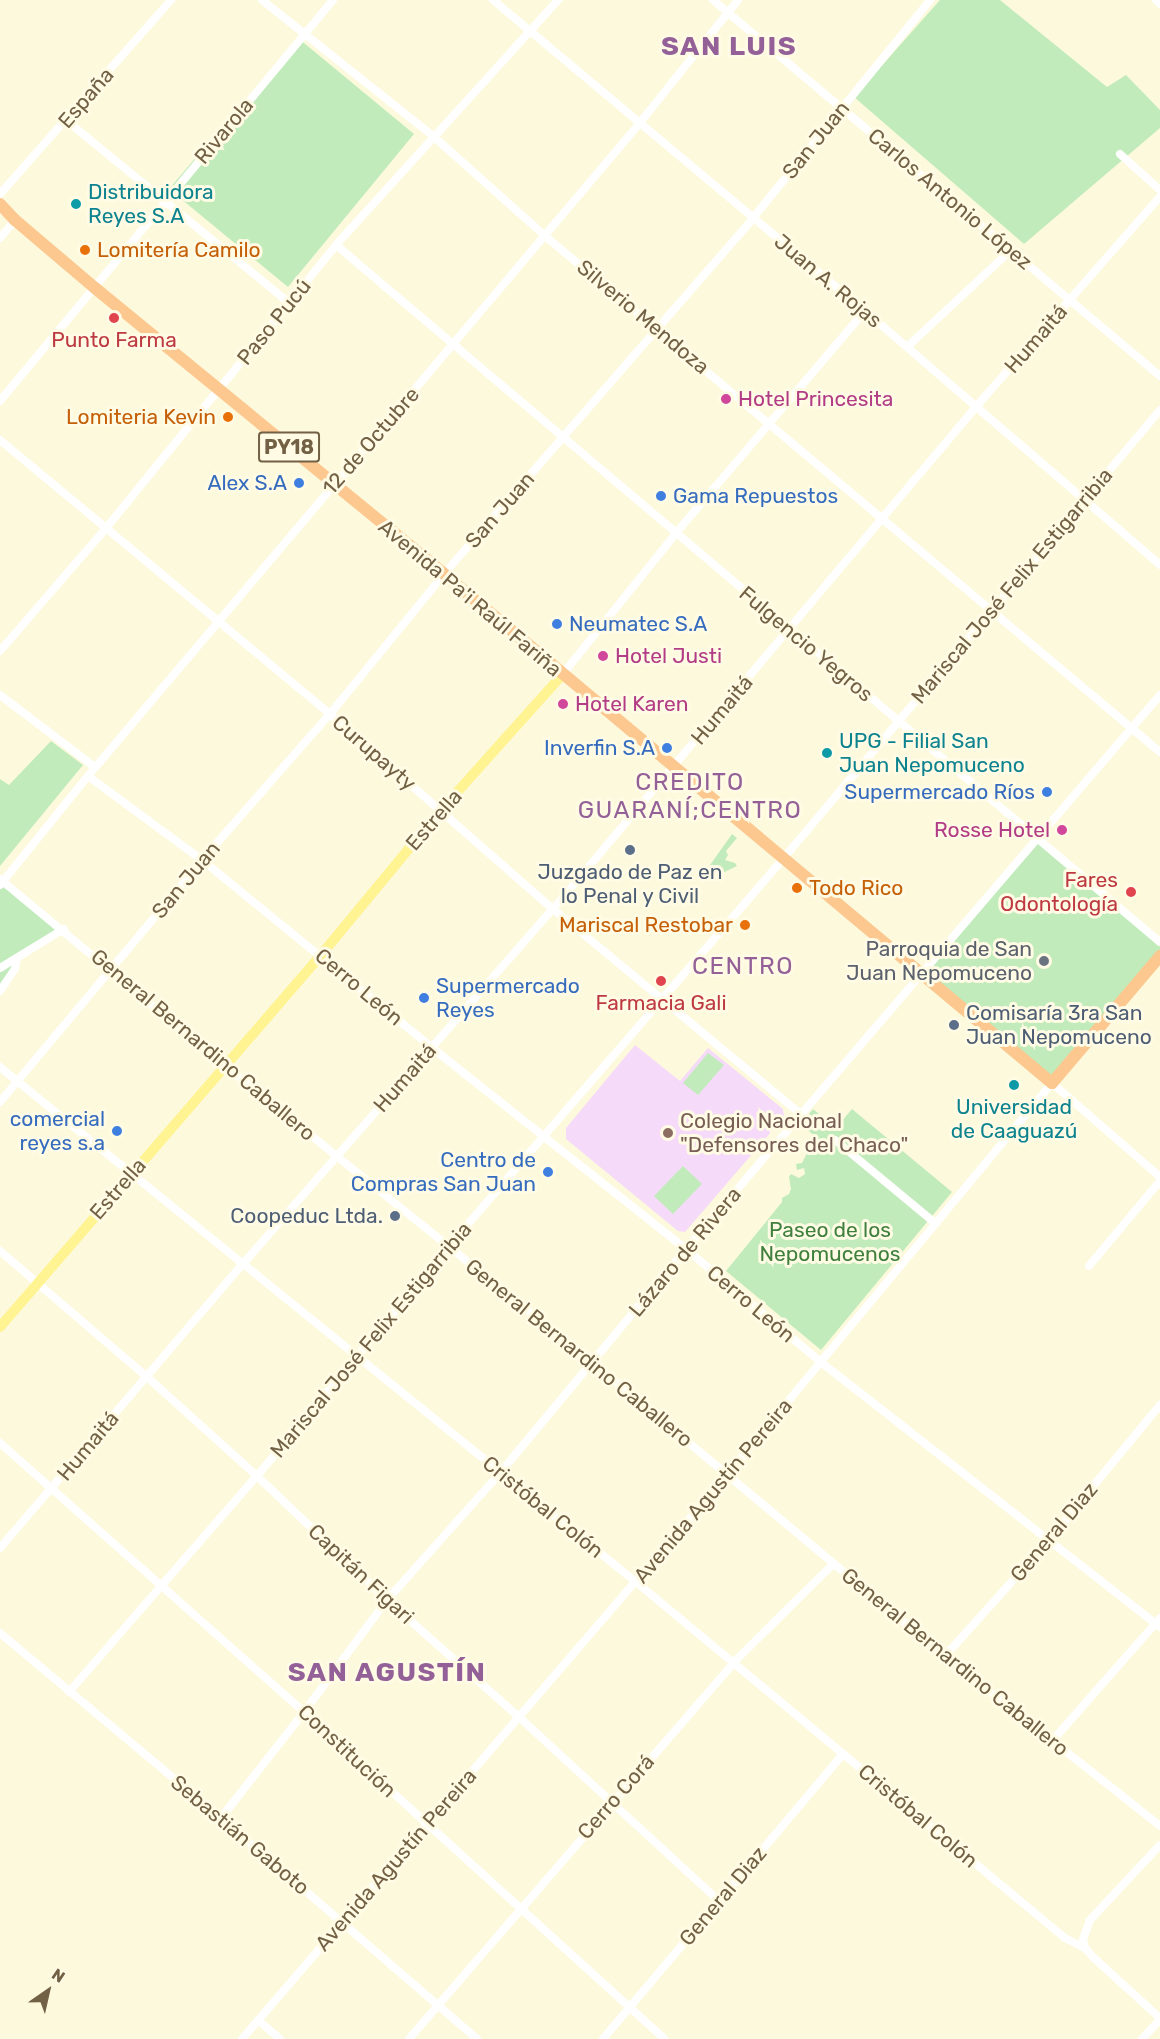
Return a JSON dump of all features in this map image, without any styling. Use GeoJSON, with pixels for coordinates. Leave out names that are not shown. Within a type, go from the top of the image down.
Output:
{"type":"FeatureCollection","features":[{"type":"Feature","properties":{"kind":"highway","name":"Avenida Pa'i Raúl Fariña"},"geometry":{"type":"LineString","coordinates":[[0,204],[15,220],[95,288],[444,574],[1052,1083]]}},
{"type":"Feature","properties":{"kind":"highway","name":"Avenida Agustín Pereira"},"geometry":{"type":"LineString","coordinates":[[1052,1083],[1160,956]]}},
{"type":"Feature","properties":{"kind":"main road","name":"Estrella"},"geometry":{"type":"LineString","coordinates":[[0,1327],[321,955],[441,810],[562,675]]}},
{"type":"Feature","properties":{"kind":"street","name":"España"},"geometry":{"type":"LineString","coordinates":[[0,194],[67,121],[171,0]]}},
{"type":"Feature","properties":{"kind":"street","name":"Silverio Mendoza"},"geometry":{"type":"LineString","coordinates":[[262,0],[433,136],[544,235],[1160,752]]}},
{"type":"Feature","properties":{"kind":"street","name":"Rivarola"},"geometry":{"type":"LineString","coordinates":[[0,401],[333,0]]}},
{"type":"Feature","properties":{"kind":"street","name":"Juan A. Rojas"},"geometry":{"type":"LineString","coordinates":[[493,0],[866,311],[975,408],[1160,565]]}},
{"type":"Feature","properties":{"kind":"street","name":"Paso Pucú"},"geometry":{"type":"LineString","coordinates":[[0,651],[107,527],[336,245],[558,0]]}},
{"type":"Feature","properties":{"kind":"street","name":"Carlos Antonio López"},"geometry":{"type":"LineString","coordinates":[[713,0],[1160,376]]}},
{"type":"Feature","properties":{"kind":"street","name":"12 de Octubre"},"geometry":{"type":"LineString","coordinates":[[1,882],[217,621],[639,124],[738,0]]}},
{"type":"Feature","properties":{"kind":"street","name":"San Juan"},"geometry":{"type":"LineString","coordinates":[[0,1102],[202,860],[330,714],[444,574],[753,218],[930,0]]}},
{"type":"Feature","properties":{"kind":"street"},"geometry":{"type":"LineString","coordinates":[[1156,0],[1160,4]]}},
{"type":"Feature","properties":{"kind":"street"},"geometry":{"type":"LineString","coordinates":[[67,121],[290,303]]}},
{"type":"Feature","properties":{"kind":"street"},"geometry":{"type":"LineString","coordinates":[[1120,154],[1160,190]]}},
{"type":"Feature","properties":{"kind":"street","name":"Humaitá"},"geometry":{"type":"LineString","coordinates":[[0,1548],[431,1047],[554,909],[975,408],[1160,196]]}},
{"type":"Feature","properties":{"kind":"street"},"geometry":{"type":"LineString","coordinates":[[0,238],[15,220]]}},
{"type":"Feature","properties":{"kind":"street","name":"Fulgencio Yegros"},"geometry":{"type":"LineString","coordinates":[[336,245],[1160,942]]}},
{"type":"Feature","properties":{"kind":"street"},"geometry":{"type":"LineString","coordinates":[[908,347],[1011,250]]}},
{"type":"Feature","properties":{"kind":"street","name":"Estrella"},"geometry":{"type":"LineString","coordinates":[[562,675],[676,532],[771,425],[866,311]]}},
{"type":"Feature","properties":{"kind":"street","name":"Mariscal José Felix Estigarribia"},"geometry":{"type":"LineString","coordinates":[[69,1692],[257,1476],[449,1246],[783,859],[1160,410]]}},
{"type":"Feature","properties":{"kind":"street","name":"Curupayty"},"geometry":{"type":"LineString","coordinates":[[0,441],[107,527],[330,714],[554,909],[801,1114]]}},
{"type":"Feature","properties":{"kind":"street"},"geometry":{"type":"LineString","coordinates":[[0,695],[95,767]]}},
{"type":"Feature","properties":{"kind":"street","name":"Lázaro de Rivera"},"geometry":{"type":"LineString","coordinates":[[221,1818],[304,1712],[387,1600],[500,1473],[686,1249],[1160,695]]}},
{"type":"Feature","properties":{"kind":"street","name":"Cerro León"},"geometry":{"type":"LineString","coordinates":[[88,776],[202,860],[431,1047],[686,1249],[822,1363],[1158,1623]]}},
{"type":"Feature","properties":{"kind":"street","name":"General Bernardino Caballero"},"geometry":{"type":"LineString","coordinates":[[1,882],[64,929],[225,1066],[593,1363],[945,1656],[1160,1826]]}},
{"type":"Feature","properties":{"kind":"street"},"geometry":{"type":"LineString","coordinates":[[0,968],[64,929]]}},
{"type":"Feature","properties":{"kind":"street"},"geometry":{"type":"LineString","coordinates":[[0,991],[15,969],[17,958]]}},
{"type":"Feature","properties":{"kind":"street","name":"Cristóbal Colón"},"geometry":{"type":"LineString","coordinates":[[0,1067],[636,1582],[1065,1938],[1084,1943],[1160,2019]]}},
{"type":"Feature","properties":{"kind":"street","name":"Avenida Pa'i Raúl Fariña"},"geometry":{"type":"LineString","coordinates":[[1052,1083],[1160,1179]]}},
{"type":"Feature","properties":{"kind":"street","name":"Avenida Agustín Pereira"},"geometry":{"type":"LineString","coordinates":[[242,2039],[728,1475],[1052,1083]]}},
{"type":"Feature","properties":{"kind":"street"},"geometry":{"type":"LineString","coordinates":[[835,1140],[936,1224]]}},
{"type":"Feature","properties":{"kind":"street"},"geometry":{"type":"LineString","coordinates":[[1089,1266],[1160,1179]]}},
{"type":"Feature","properties":{"kind":"street","name":"Capitán Figari"},"geometry":{"type":"LineString","coordinates":[[0,1251],[146,1376],[257,1476],[387,1600],[519,1717],[719,1901]]}},
{"type":"Feature","properties":{"kind":"street","name":"General Diaz"},"geometry":{"type":"LineString","coordinates":[[945,1656],[1049,1540],[1160,1405]]}},
{"type":"Feature","properties":{"kind":"street","name":"Constitución"},"geometry":{"type":"LineString","coordinates":[[0,1443],[304,1712],[664,2039]]}},
{"type":"Feature","properties":{"kind":"street","name":"Cerro Corá"},"geometry":{"type":"LineString","coordinates":[[409,2039],[519,1908],[733,1663],[833,1564]]}},
{"type":"Feature","properties":{"kind":"street"},"geometry":{"type":"LineString","coordinates":[[1053,1740],[1158,1623]]}},
{"type":"Feature","properties":{"kind":"street","name":"Sebastián Gaboto"},"geometry":{"type":"LineString","coordinates":[[0,1633],[221,1818],[477,2039]]}},
{"type":"Feature","properties":{"kind":"street","name":"General Diaz"},"geometry":{"type":"LineString","coordinates":[[603,2039],[843,1754]]}},
{"type":"Feature","properties":{"kind":"street"},"geometry":{"type":"LineString","coordinates":[[1084,1943],[1090,1920],[1160,1845]]}},
{"type":"Feature","properties":{"kind":"street"},"geometry":{"type":"LineString","coordinates":[[1142,2039],[1160,2019]]}},
{"type":"Feature","properties":{"kind":"street"},"geometry":{"type":"LineString","coordinates":[[258,2020],[280,2039]]}},
{"type":"Feature","properties":{"kind":"shaded area","name":"Colegio Nacional \"Defensores del Chaco\""},"geometry":{"type":"Polygon","coordinates":[[[635,1045],[680,1081],[708,1048],[783,1109],[784,1117],[685,1232],[678,1231],[566,1139],[566,1128],[635,1045]]]}},
{"type":"Feature","properties":{"kind":"green space"},"geometry":{"type":"Polygon","coordinates":[[[940,0],[1000,0],[1107,87],[1126,75],[1160,110],[1160,128],[1024,244],[854,97],[940,0]]]}},
{"type":"Feature","properties":{"kind":"green space"},"geometry":{"type":"Polygon","coordinates":[[[298,38],[414,134],[288,287],[169,189],[298,38]]]}},
{"type":"Feature","properties":{"kind":"green space"},"geometry":{"type":"Polygon","coordinates":[[[51,741],[83,765],[0,866],[0,779],[9,785],[51,741]]]}},
{"type":"Feature","properties":{"kind":"green space"},"geometry":{"type":"Polygon","coordinates":[[[732,834],[737,838],[726,851],[728,855],[725,860],[737,866],[716,876],[713,875],[718,871],[710,865],[732,834]]]}},
{"type":"Feature","properties":{"kind":"green space"},"geometry":{"type":"Polygon","coordinates":[[[1039,840],[1160,943],[1160,953],[1052,1080],[923,973],[1039,840]]]}},
{"type":"Feature","properties":{"kind":"green space"},"geometry":{"type":"Polygon","coordinates":[[[3,881],[64,929],[17,958],[0,991],[0,885],[3,881]]]}},
{"type":"Feature","properties":{"kind":"green space"},"geometry":{"type":"Polygon","coordinates":[[[708,1053],[724,1065],[698,1095],[683,1083],[708,1053]]]}},
{"type":"Feature","properties":{"kind":"green space","name":"Paseo de los Nepomucenos"},"geometry":{"type":"Polygon","coordinates":[[[813,1109],[836,1128],[852,1109],[952,1192],[821,1350],[726,1271],[782,1202],[782,1198],[789,1194],[791,1174],[799,1178],[805,1174],[804,1168],[797,1170],[796,1164],[802,1163],[808,1151],[815,1153],[819,1140],[801,1124],[813,1109]]]}},
{"type":"Feature","properties":{"kind":"green space"},"geometry":{"type":"Polygon","coordinates":[[[683,1166],[702,1184],[673,1214],[654,1196],[683,1166]]]}},
{"type":"Feature","properties":{"kind":"place","name":"Distribuidora Reyes S.A"},"geometry":{"type":"Point","coordinates":[76,204]}},
{"type":"Feature","properties":{"kind":"place","name":"Lomitería Camilo"},"geometry":{"type":"Point","coordinates":[85,250]}},
{"type":"Feature","properties":{"kind":"place","name":"Punto Farma"},"geometry":{"type":"Point","coordinates":[114,318]}},
{"type":"Feature","properties":{"kind":"place","name":"Hotel Princesita"},"geometry":{"type":"Point","coordinates":[726,399]}},
{"type":"Feature","properties":{"kind":"place","name":"Lomiteria Kevin"},"geometry":{"type":"Point","coordinates":[228,417]}},
{"type":"Feature","properties":{"kind":"place","name":"Alex S.A"},"geometry":{"type":"Point","coordinates":[299,483]}},
{"type":"Feature","properties":{"kind":"place","name":"Gama Repuestos"},"geometry":{"type":"Point","coordinates":[661,496]}},
{"type":"Feature","properties":{"kind":"place","name":"Neumatec S.A"},"geometry":{"type":"Point","coordinates":[557,624]}},
{"type":"Feature","properties":{"kind":"place","name":"Hotel Justi"},"geometry":{"type":"Point","coordinates":[603,656]}},
{"type":"Feature","properties":{"kind":"place","name":"Hotel Karen"},"geometry":{"type":"Point","coordinates":[563,704]}},
{"type":"Feature","properties":{"kind":"place","name":"Inverfin S.A"},"geometry":{"type":"Point","coordinates":[667,748]}},
{"type":"Feature","properties":{"kind":"place","name":"UPG - Filial San Juan Nepomuceno"},"geometry":{"type":"Point","coordinates":[827,753]}},
{"type":"Feature","properties":{"kind":"place","name":"Supermercado Ríos"},"geometry":{"type":"Point","coordinates":[1047,792]}},
{"type":"Feature","properties":{"kind":"place","name":"Rosse Hotel"},"geometry":{"type":"Point","coordinates":[1062,830]}},
{"type":"Feature","properties":{"kind":"place","name":"Juzgado de Paz en lo Penal y Civil"},"geometry":{"type":"Point","coordinates":[630,850]}},
{"type":"Feature","properties":{"kind":"place","name":"Todo Rico"},"geometry":{"type":"Point","coordinates":[797,888]}},
{"type":"Feature","properties":{"kind":"place","name":"Fares Odontología"},"geometry":{"type":"Point","coordinates":[1131,892]}},
{"type":"Feature","properties":{"kind":"place","name":"Mariscal Restobar"},"geometry":{"type":"Point","coordinates":[745,925]}},
{"type":"Feature","properties":{"kind":"place","name":"Parroquia de San Juan Nepomuceno"},"geometry":{"type":"Point","coordinates":[1044,961]}},
{"type":"Feature","properties":{"kind":"place","name":"Farmacia Gali"},"geometry":{"type":"Point","coordinates":[661,981]}},
{"type":"Feature","properties":{"kind":"place","name":"Supermercado Reyes"},"geometry":{"type":"Point","coordinates":[424,998]}},
{"type":"Feature","properties":{"kind":"place","name":"Comisaría 3ra San Juan Nepomuceno"},"geometry":{"type":"Point","coordinates":[954,1025]}},
{"type":"Feature","properties":{"kind":"place","name":"Universidad de Caaguazú"},"geometry":{"type":"Point","coordinates":[1014,1085]}},
{"type":"Feature","properties":{"kind":"place","name":"comercial reyes s.a"},"geometry":{"type":"Point","coordinates":[117,1131]}},
{"type":"Feature","properties":{"kind":"place","name":"Colegio Nacional \"Defensores del Chaco\""},"geometry":{"type":"Point","coordinates":[668,1133]}},
{"type":"Feature","properties":{"kind":"place","name":"Centro de Compras San Juan"},"geometry":{"type":"Point","coordinates":[548,1172]}},
{"type":"Feature","properties":{"kind":"place","name":"Coopeduc Ltda."},"geometry":{"type":"Point","coordinates":[395,1216]}},
{"type":"Feature","properties":{"kind":"district","name":"SAN LUIS"},"geometry":{"type":"Point","coordinates":[729,47]}},
{"type":"Feature","properties":{"kind":"district","name":"CREDITO GUARANÍ;CENTRO"},"geometry":{"type":"Point","coordinates":[690,797]}},
{"type":"Feature","properties":{"kind":"district","name":"CENTRO"},"geometry":{"type":"Point","coordinates":[743,967]}},
{"type":"Feature","properties":{"kind":"district","name":"SAN AGUSTÍN"},"geometry":{"type":"Point","coordinates":[387,1673]}}]}
